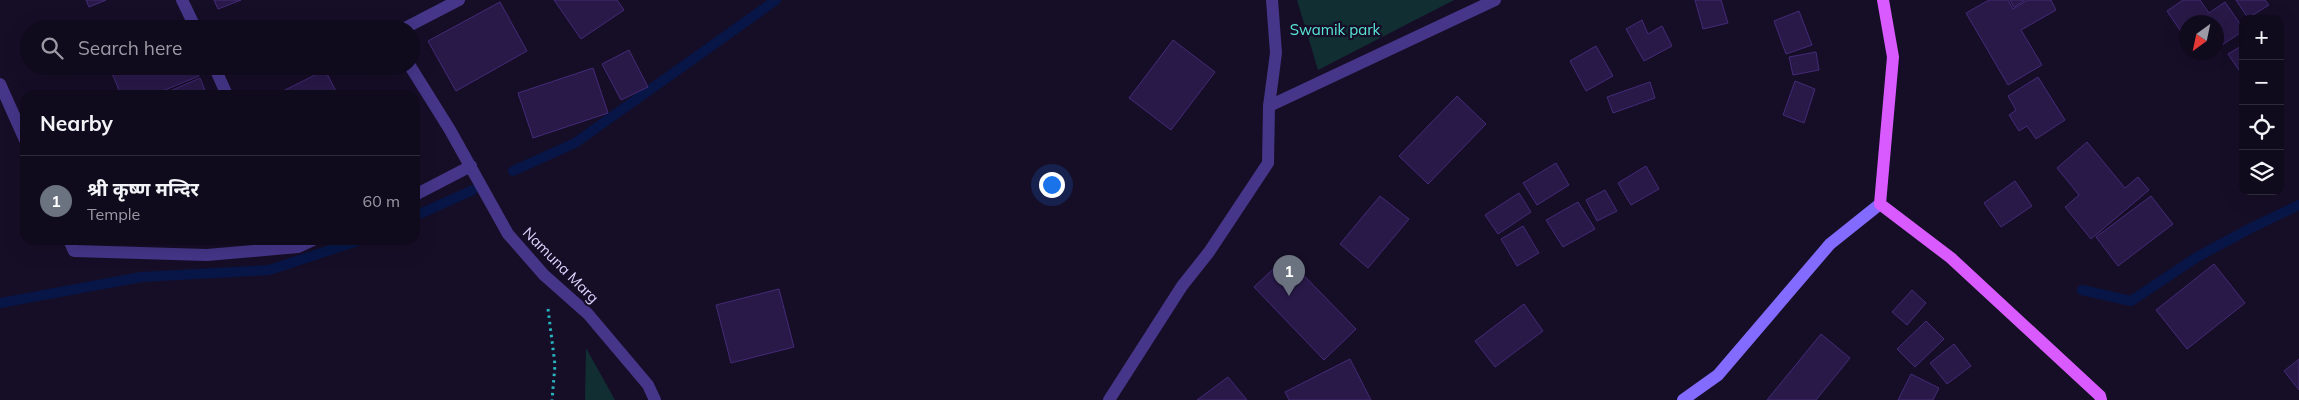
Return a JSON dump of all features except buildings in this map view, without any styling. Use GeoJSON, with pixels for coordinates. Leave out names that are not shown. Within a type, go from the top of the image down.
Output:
{"type":"FeatureCollection","features":[{"type":"Feature","properties":{"kind":"main road"},"geometry":{"type":"LineString","coordinates":[[1683,400],[1718,376],[1830,244],[1880,204],[1893,57],[1883,0]]}},
{"type":"Feature","properties":{"kind":"main road"},"geometry":{"type":"LineString","coordinates":[[1880,204],[1951,258],[2100,396],[2101,400]]}},
{"type":"Feature","properties":{"kind":"street"},"geometry":{"type":"LineString","coordinates":[[182,0],[192,20]]}},
{"type":"Feature","properties":{"kind":"street"},"geometry":{"type":"LineString","coordinates":[[420,20],[459,0]]}},
{"type":"Feature","properties":{"kind":"street"},"geometry":{"type":"LineString","coordinates":[[1109,400],[1182,286],[1208,252],[1268,163],[1269,106],[1276,53],[1272,0]]}},
{"type":"Feature","properties":{"kind":"street"},"geometry":{"type":"LineString","coordinates":[[1269,106],[1495,0]]}},
{"type":"Feature","properties":{"kind":"street"},"geometry":{"type":"LineString","coordinates":[[218,75],[226,90]]}},
{"type":"Feature","properties":{"kind":"street","name":"Namuna Marg"},"geometry":{"type":"LineString","coordinates":[[415,75],[471,166],[508,234],[544,275],[588,314],[648,385],[656,400]]}},
{"type":"Feature","properties":{"kind":"street"},"geometry":{"type":"LineString","coordinates":[[0,84],[20,129]]}},
{"type":"Feature","properties":{"kind":"street"},"geometry":{"type":"LineString","coordinates":[[420,192],[471,166]]}},
{"type":"Feature","properties":{"kind":"street"},"geometry":{"type":"LineString","coordinates":[[72,246],[207,255],[281,245]]}},
{"type":"Feature","properties":{"kind":"path"},"geometry":{"type":"LineString","coordinates":[[544,275],[555,365],[552,400]]}},
{"type":"Feature","properties":{"kind":"green space","name":"Swamik park"},"geometry":{"type":"Polygon","coordinates":[[[1297,0],[1454,0],[1318,70],[1297,0]]]}},
{"type":"Feature","properties":{"kind":"green space"},"geometry":{"type":"Polygon","coordinates":[[[586,348],[615,400],[585,400],[586,348]]]}},
{"type":"Feature","properties":{"kind":"waterway"},"geometry":{"type":"LineString","coordinates":[[513,171],[575,143],[776,0]]}},
{"type":"Feature","properties":{"kind":"waterway"},"geometry":{"type":"LineString","coordinates":[[420,214],[473,190]]}},
{"type":"Feature","properties":{"kind":"waterway"},"geometry":{"type":"LineString","coordinates":[[2082,290],[2131,301],[2197,257],[2299,205]]}},
{"type":"Feature","properties":{"kind":"waterway"},"geometry":{"type":"LineString","coordinates":[[0,303],[141,277],[269,270],[346,245]]}},
{"type":"Feature","properties":{"kind":"place","name":"श्री कृष्ण मन्दिर"},"geometry":{"type":"Point","coordinates":[1289,296]}}]}
